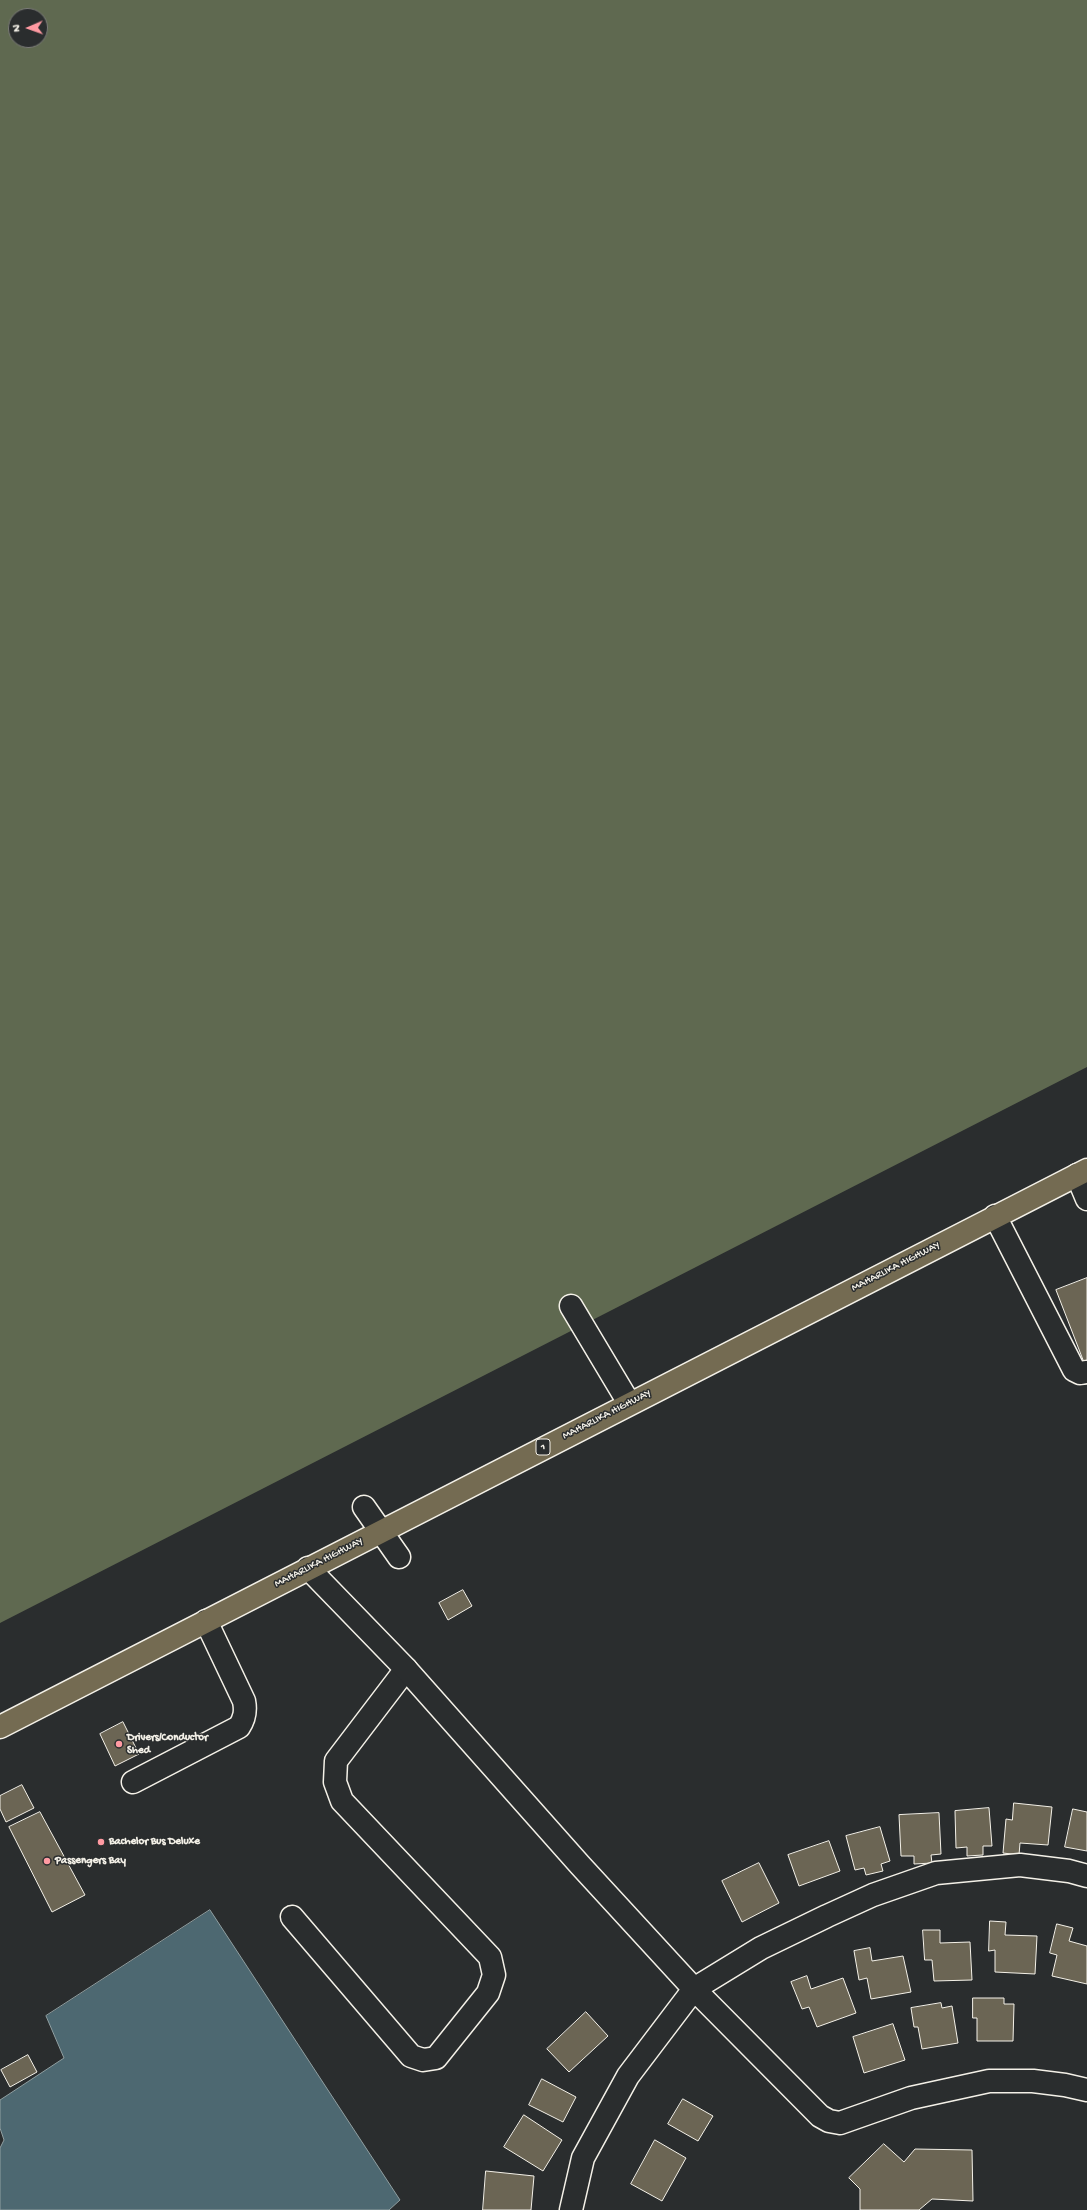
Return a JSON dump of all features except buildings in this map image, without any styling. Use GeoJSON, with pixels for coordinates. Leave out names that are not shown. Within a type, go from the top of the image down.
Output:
{"type":"FeatureCollection","features":[{"type":"Feature","properties":{"kind":"highway","name":"MAHARLIKA HIGHWAY"},"geometry":{"type":"LineString","coordinates":[[0,1727],[629,1403],[1082,1172]]}},
{"type":"Feature","properties":{"kind":"street"},"geometry":{"type":"LineString","coordinates":[[1082,1172],[1087,1198]]}},
{"type":"Feature","properties":{"kind":"street"},"geometry":{"type":"LineString","coordinates":[[995,1216],[1074,1370],[1080,1373],[1087,1372]]}},
{"type":"Feature","properties":{"kind":"street"},"geometry":{"type":"LineString","coordinates":[[571,1306],[629,1403]]}},
{"type":"Feature","properties":{"kind":"street"},"geometry":{"type":"LineString","coordinates":[[364,1507],[399,1558]]}},
{"type":"Feature","properties":{"kind":"street"},"geometry":{"type":"LineString","coordinates":[[308,1568],[406,1669],[580,1865],[694,1989],[820,2116],[829,2121],[840,2123],[911,2098],[989,2082],[1032,2081],[1065,2085],[1087,2090]]}},
{"type":"Feature","properties":{"kind":"street"},"geometry":{"type":"LineString","coordinates":[[133,1782],[239,1727],[244,1720],[246,1710],[244,1701],[206,1621]]}},
{"type":"Feature","properties":{"kind":"street"},"geometry":{"type":"LineString","coordinates":[[292,1917],[411,2056],[423,2060],[436,2058],[488,1993],[494,1975],[490,1957],[342,1801],[335,1782],[336,1761],[406,1669]]}},
{"type":"Feature","properties":{"kind":"street"},"geometry":{"type":"LineString","coordinates":[[570,2210],[584,2158],[624,2083],[694,1989],[761,1948],[827,1916],[873,1895],[936,1873],[1020,1865],[1069,1870],[1087,1876]]}},
{"type":"Feature","properties":{"kind":"green space"},"geometry":{"type":"Polygon","coordinates":[[[0,0],[1087,0],[1087,1067],[0,1623],[0,0]]]}},
{"type":"Feature","properties":{"kind":"water"},"geometry":{"type":"Polygon","coordinates":[[[210,1910],[400,2200],[389,2210],[0,2210],[0,2148],[4,2140],[0,2128],[0,2100],[64,2058],[46,2016],[210,1910]]]}},
{"type":"Feature","properties":{"kind":"place","name":"Drivers/Conductor Shed"},"geometry":{"type":"Point","coordinates":[119,1744]}},
{"type":"Feature","properties":{"kind":"place","name":"Bachelor Bus Deluxe"},"geometry":{"type":"Point","coordinates":[101,1842]}},
{"type":"Feature","properties":{"kind":"place","name":"Passengers Bay"},"geometry":{"type":"Point","coordinates":[47,1861]}}]}
